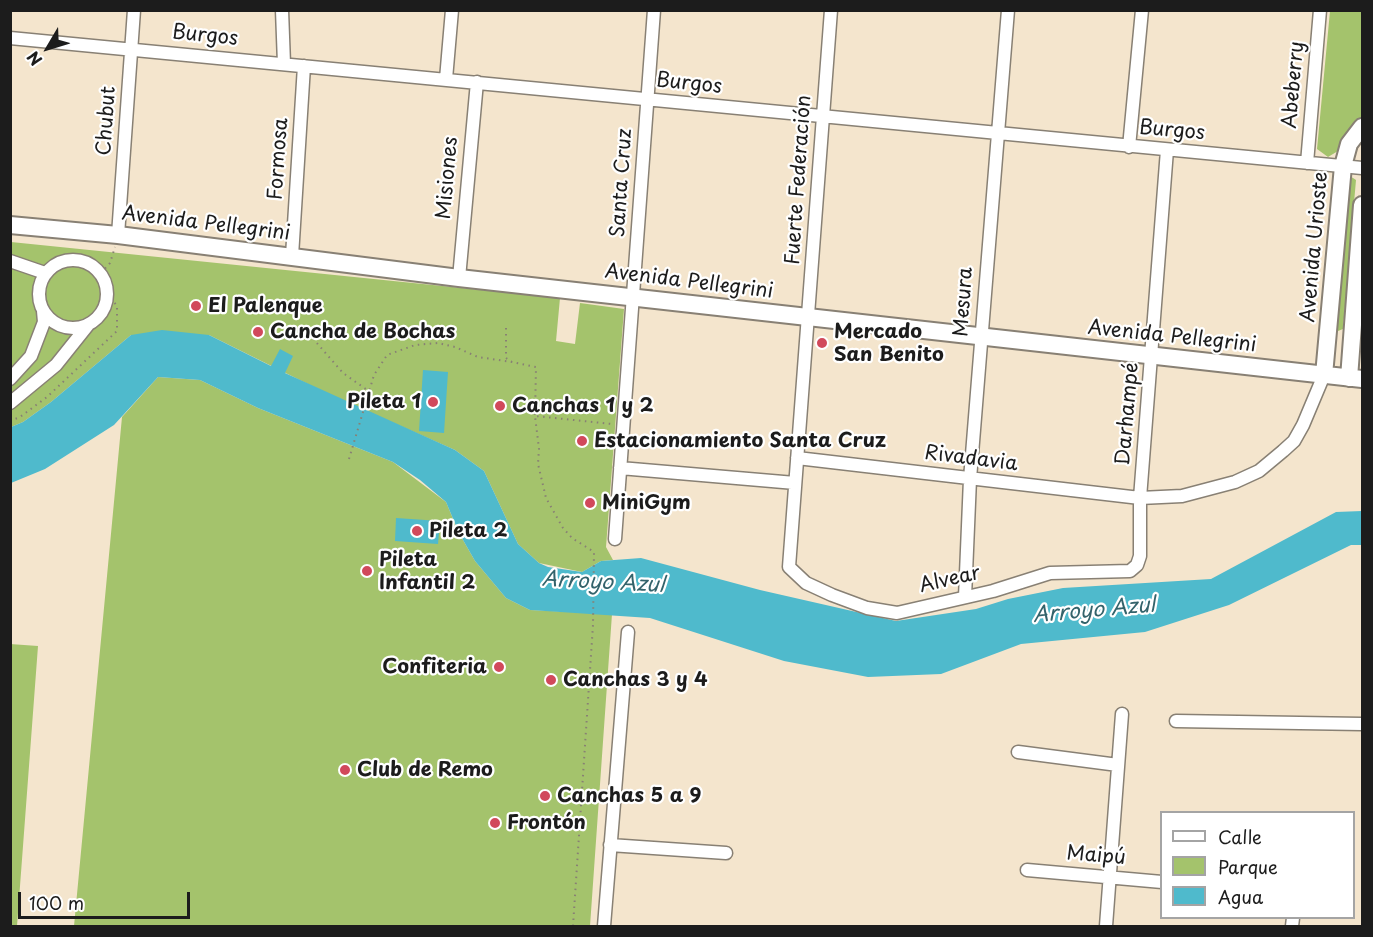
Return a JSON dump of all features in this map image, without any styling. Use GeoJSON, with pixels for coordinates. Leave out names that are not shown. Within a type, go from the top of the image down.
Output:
{"type":"FeatureCollection","features":[{"type":"Feature","properties":{"kind":"main road","name":"Avenida Urioste"},"geometry":{"type":"LineString","coordinates":[[1324,375],[1343,166],[1349,144],[1362,127]]}},
{"type":"Feature","properties":{"kind":"main road"},"geometry":{"type":"LineString","coordinates":[[1356,378],[1362,205]]}},
{"type":"Feature","properties":{"kind":"main road","name":"Avenida Pellegrini"},"geometry":{"type":"LineString","coordinates":[[10,225],[118,235],[292,256],[459,278],[479,285],[633,296],[1356,378]]}},
{"type":"Feature","properties":{"kind":"street","name":"Chubut"},"geometry":{"type":"LineString","coordinates":[[118,235],[134,10]]}},
{"type":"Feature","properties":{"kind":"street"},"geometry":{"type":"LineString","coordinates":[[282,10],[284,64]]}},
{"type":"Feature","properties":{"kind":"street"},"geometry":{"type":"LineString","coordinates":[[446,79],[452,10]]}},
{"type":"Feature","properties":{"kind":"street","name":"Santa Cruz"},"geometry":{"type":"LineString","coordinates":[[615,539],[654,10]]}},
{"type":"Feature","properties":{"kind":"street","name":"Fuerte Federación"},"geometry":{"type":"LineString","coordinates":[[789,567],[831,10]]}},
{"type":"Feature","properties":{"kind":"street","name":"Mesura"},"geometry":{"type":"LineString","coordinates":[[965,597],[970,478],[1008,10]]}},
{"type":"Feature","properties":{"kind":"street"},"geometry":{"type":"LineString","coordinates":[[1129,147],[1142,10]]}},
{"type":"Feature","properties":{"kind":"street","name":"Abeberry"},"geometry":{"type":"LineString","coordinates":[[1307,163],[1320,10]]}},
{"type":"Feature","properties":{"kind":"street","name":"Burgos"},"geometry":{"type":"LineString","coordinates":[[10,38],[1362,168]]}},
{"type":"Feature","properties":{"kind":"street","name":"Formosa"},"geometry":{"type":"LineString","coordinates":[[292,256],[304,66]]}},
{"type":"Feature","properties":{"kind":"street","name":"Misiones"},"geometry":{"type":"LineString","coordinates":[[459,278],[477,82]]}},
{"type":"Feature","properties":{"kind":"street","name":"Darhampé"},"geometry":{"type":"LineString","coordinates":[[1130,571],[1139,561],[1140,498],[1153,356],[1167,150]]}},
{"type":"Feature","properties":{"kind":"street"},"geometry":{"type":"LineString","coordinates":[[10,379],[31,356],[44,322],[39,291],[45,273],[60,262],[78,259],[95,267],[101,273],[108,294],[102,313],[88,325],[56,365],[10,403]]}},
{"type":"Feature","properties":{"kind":"street"},"geometry":{"type":"LineString","coordinates":[[10,261],[45,273]]}},
{"type":"Feature","properties":{"kind":"street"},"geometry":{"type":"LineString","coordinates":[[43,311],[58,325],[68,328],[88,325]]}},
{"type":"Feature","properties":{"kind":"street"},"geometry":{"type":"LineString","coordinates":[[1140,498],[1182,496],[1235,482],[1259,471],[1294,441],[1324,375]]}},
{"type":"Feature","properties":{"kind":"street","name":"Rivadavia"},"geometry":{"type":"LineString","coordinates":[[797,458],[1140,498]]}},
{"type":"Feature","properties":{"kind":"street"},"geometry":{"type":"LineString","coordinates":[[620,468],[795,483]]}},
{"type":"Feature","properties":{"kind":"street","name":"Alvear"},"geometry":{"type":"LineString","coordinates":[[789,567],[797,577],[824,591],[884,612],[897,613],[1050,573],[1130,571]]}},
{"type":"Feature","properties":{"kind":"street"},"geometry":{"type":"LineString","coordinates":[[604,927],[628,632]]}},
{"type":"Feature","properties":{"kind":"street"},"geometry":{"type":"LineString","coordinates":[[1106,927],[1122,714]]}},
{"type":"Feature","properties":{"kind":"street"},"geometry":{"type":"LineString","coordinates":[[1176,721],[1362,724]]}},
{"type":"Feature","properties":{"kind":"street"},"geometry":{"type":"LineString","coordinates":[[1018,752],[1118,765]]}},
{"type":"Feature","properties":{"kind":"street"},"geometry":{"type":"LineString","coordinates":[[610,845],[726,853]]}},
{"type":"Feature","properties":{"kind":"street","name":"Maipú"},"geometry":{"type":"LineString","coordinates":[[1027,870],[1160,882]]}},
{"type":"Feature","properties":{"kind":"path"},"geometry":{"type":"LineString","coordinates":[[101,273],[110,263],[118,235]]}},
{"type":"Feature","properties":{"kind":"path"},"geometry":{"type":"LineString","coordinates":[[10,421],[20,417],[47,397],[117,331],[117,306],[108,294]]}},
{"type":"Feature","properties":{"kind":"path"},"geometry":{"type":"LineString","coordinates":[[506,328],[506,358],[512,362]]}},
{"type":"Feature","properties":{"kind":"path"},"geometry":{"type":"LineString","coordinates":[[309,334],[336,367],[370,392]]}},
{"type":"Feature","properties":{"kind":"path"},"geometry":{"type":"LineString","coordinates":[[349,459],[379,364],[387,356],[415,345],[438,343],[455,346],[478,357],[536,367],[535,416],[539,449],[538,464],[546,498],[563,528],[594,552],[592,625],[573,927]]}},
{"type":"Feature","properties":{"kind":"path"},"geometry":{"type":"LineString","coordinates":[[535,416],[624,426]]}},
{"type":"Feature","properties":{"kind":"green space"},"geometry":{"type":"Polygon","coordinates":[[[1330,11],[1362,11],[1362,123],[1338,151],[1328,157],[1317,149],[1330,11]]]}},
{"type":"Feature","properties":{"kind":"green space"},"geometry":{"type":"Polygon","coordinates":[[[1350,176],[1356,180],[1343,329],[1338,331],[1335,330],[1350,176]]]}},
{"type":"Feature","properties":{"kind":"green space"},"geometry":{"type":"Polygon","coordinates":[[[11,242],[560,298],[556,341],[575,344],[580,303],[624,309],[606,547],[613,560],[601,561],[582,572],[539,563],[518,544],[484,471],[455,450],[328,394],[209,335],[131,335],[51,402],[23,422],[11,427],[11,242]]]}},
{"type":"Feature","properties":{"kind":"green space","name":"Club de Remo"},"geometry":{"type":"Polygon","coordinates":[[[158,377],[200,380],[258,408],[393,462],[446,502],[459,533],[475,561],[506,598],[530,610],[612,614],[590,926],[74,926],[122,417],[158,377]]]}},
{"type":"Feature","properties":{"kind":"green space"},"geometry":{"type":"Polygon","coordinates":[[[10,644],[38,646],[17,926],[10,926],[10,644]]]}},
{"type":"Feature","properties":{"kind":"water","name":"Arroyo Azul"},"geometry":{"type":"Polygon","coordinates":[[[162,330],[209,335],[271,366],[280,349],[293,356],[285,373],[455,450],[484,471],[518,544],[539,563],[548,567],[582,572],[601,561],[641,558],[760,590],[896,621],[976,609],[1008,599],[1063,588],[1211,579],[1336,512],[1362,511],[1362,545],[1351,545],[1229,605],[1145,632],[1021,644],[941,674],[868,677],[784,661],[650,618],[530,610],[506,598],[475,561],[459,533],[446,502],[420,480],[393,462],[258,408],[200,380],[158,377],[114,425],[45,469],[11,483],[11,427],[23,422],[51,402],[131,335],[162,330]]]}},
{"type":"Feature","properties":{"kind":"water","name":"Pileta 1"},"geometry":{"type":"Polygon","coordinates":[[[423,370],[448,372],[444,433],[419,431],[423,370]]]}},
{"type":"Feature","properties":{"kind":"water","name":"Pileta 2"},"geometry":{"type":"Polygon","coordinates":[[[396,518],[440,521],[438,544],[395,541],[396,518]]]}},
{"type":"Feature","properties":{"kind":"place","name":"El Palenque"},"geometry":{"type":"Point","coordinates":[196,306]}},
{"type":"Feature","properties":{"kind":"place","name":"Cancha de Bochas"},"geometry":{"type":"Point","coordinates":[258,332]}},
{"type":"Feature","properties":{"kind":"place","name":"Mercado San Benito"},"geometry":{"type":"Point","coordinates":[822,343]}},
{"type":"Feature","properties":{"kind":"place","name":"Pileta 1"},"geometry":{"type":"Point","coordinates":[433,402]}},
{"type":"Feature","properties":{"kind":"place","name":"Canchas 1 y 2"},"geometry":{"type":"Point","coordinates":[500,406]}},
{"type":"Feature","properties":{"kind":"place","name":"Estacionamiento Santa Cruz"},"geometry":{"type":"Point","coordinates":[582,441]}},
{"type":"Feature","properties":{"kind":"place","name":"MiniGym"},"geometry":{"type":"Point","coordinates":[590,503]}},
{"type":"Feature","properties":{"kind":"place","name":"Pileta 2"},"geometry":{"type":"Point","coordinates":[417,531]}},
{"type":"Feature","properties":{"kind":"place","name":"Pileta Infantil 2"},"geometry":{"type":"Point","coordinates":[367,571]}},
{"type":"Feature","properties":{"kind":"place","name":"Confiteria"},"geometry":{"type":"Point","coordinates":[499,667]}},
{"type":"Feature","properties":{"kind":"place","name":"Canchas 3 y 4"},"geometry":{"type":"Point","coordinates":[551,680]}},
{"type":"Feature","properties":{"kind":"place","name":"Club de Remo"},"geometry":{"type":"Point","coordinates":[345,770]}},
{"type":"Feature","properties":{"kind":"place","name":"Canchas 5 a 9"},"geometry":{"type":"Point","coordinates":[545,796]}},
{"type":"Feature","properties":{"kind":"place","name":"Frontón"},"geometry":{"type":"Point","coordinates":[495,823]}}]}
